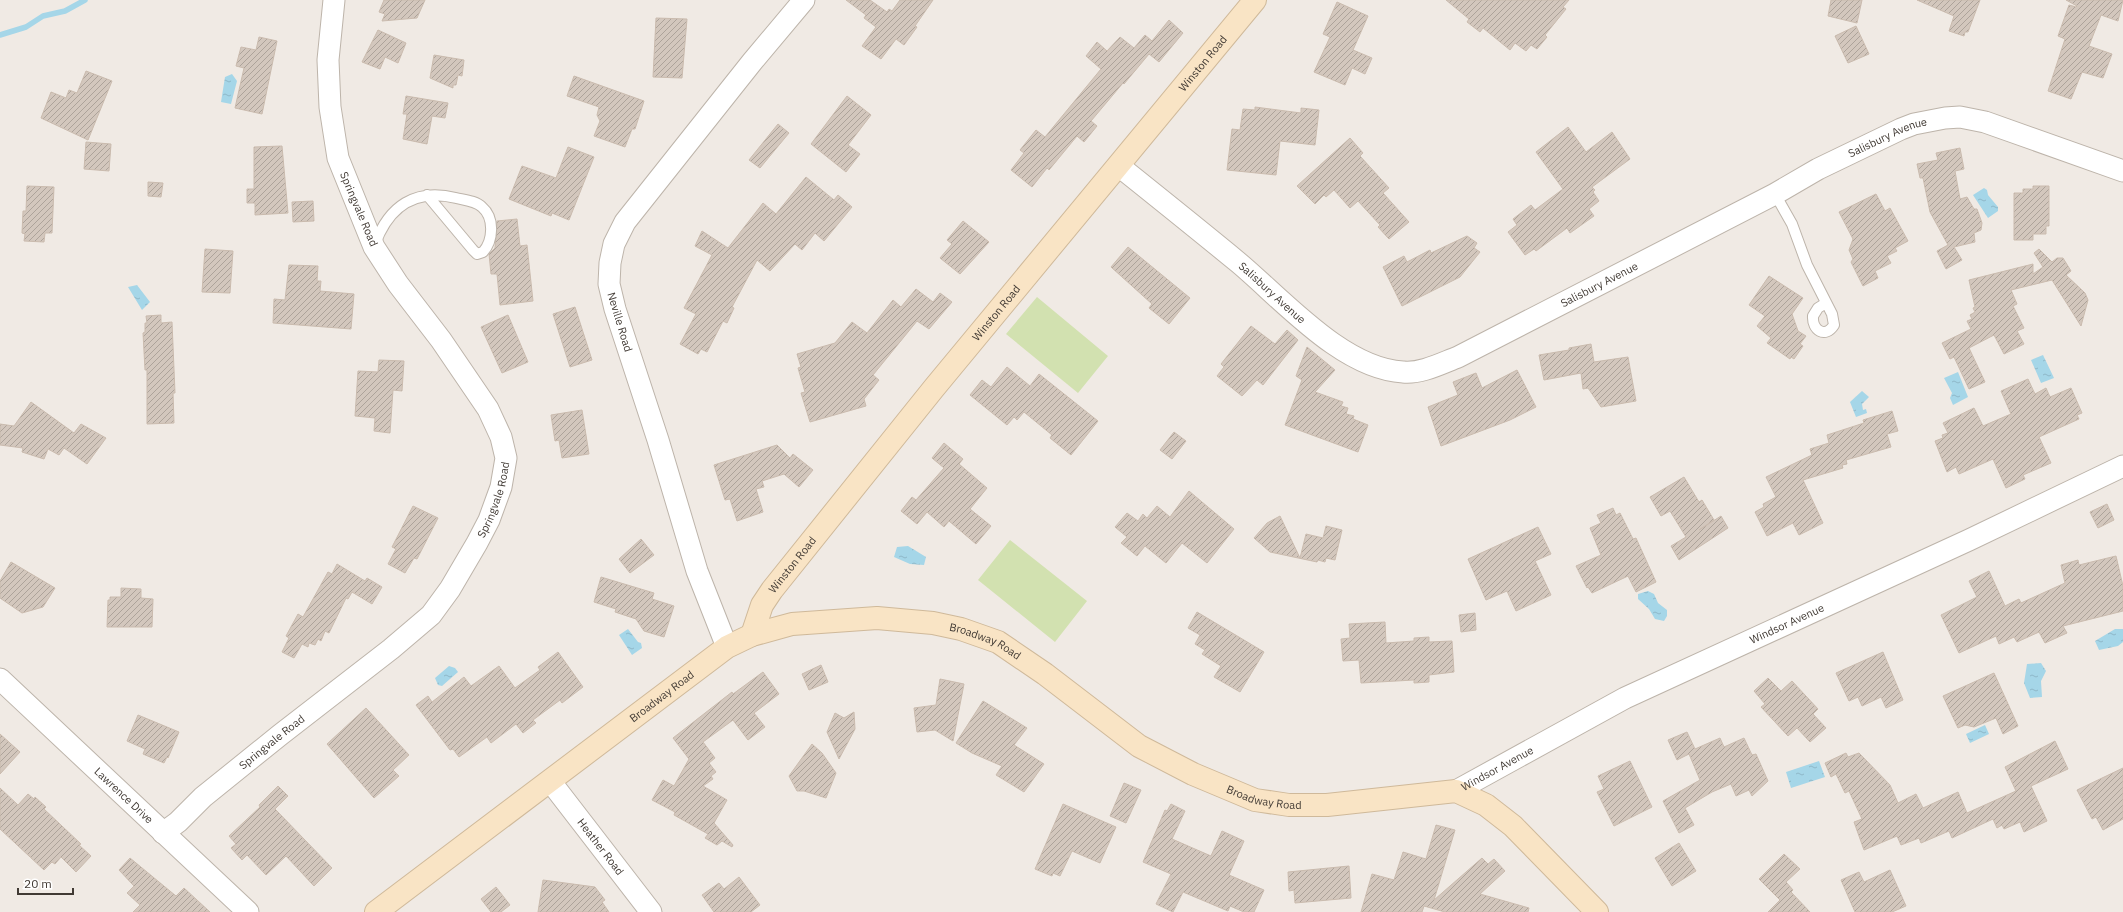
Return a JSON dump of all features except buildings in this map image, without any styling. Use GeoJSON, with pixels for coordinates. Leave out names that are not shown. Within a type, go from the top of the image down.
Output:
{"type":"FeatureCollection","features":[{"type":"Feature","properties":{"kind":"street","name":"Springvale Road"},"geometry":{"type":"LineString","coordinates":[[163,833],[178,822],[203,797],[432,615],[464,565],[489,520],[501,487],[506,458],[501,437],[488,409],[440,340],[398,284],[374,247],[338,158],[330,107],[328,60],[334,0]]}},
{"type":"Feature","properties":{"kind":"street","name":"Neville Road"},"geometry":{"type":"LineString","coordinates":[[727,647],[697,571],[658,440],[614,309],[609,284],[610,263],[614,244],[625,222],[752,62],[804,0]]}},
{"type":"Feature","properties":{"kind":"street","name":"Winston Road"},"geometry":{"type":"LineString","coordinates":[[752,635],[762,605],[772,590],[934,388],[1255,0]]}},
{"type":"Feature","properties":{"kind":"street","name":"Salisbury Avenue"},"geometry":{"type":"LineString","coordinates":[[1119,166],[1239,264],[1324,337],[1355,358],[1377,367],[1404,373],[1429,368],[1458,357],[1775,194],[1818,169],[1914,124],[1945,118],[1960,117],[1991,124],[2123,171]]}},
{"type":"Feature","properties":{"kind":"street","name":"Windsor Avenue"},"geometry":{"type":"LineString","coordinates":[[1456,791],[1624,698],[1962,543],[2123,466]]}},
{"type":"Feature","properties":{"kind":"street","name":"Broadway Road"},"geometry":{"type":"LineString","coordinates":[[376,912],[727,647],[752,635],[792,624],[877,618],[933,623],[961,629],[998,642],[1044,674],[1140,746],[1200,777],[1255,800],[1289,805],[1327,805],[1456,791],[1486,804],[1513,826],[1597,912]]}},
{"type":"Feature","properties":{"kind":"street","name":"Lawrence Drive"},"geometry":{"type":"LineString","coordinates":[[0,679],[248,912]]}},
{"type":"Feature","properties":{"kind":"street","name":"Heather Road"},"geometry":{"type":"LineString","coordinates":[[550,781],[651,912]]}},
{"type":"Feature","properties":{"kind":"lane"},"geometry":{"type":"LineString","coordinates":[[1775,194],[1792,224],[1807,265],[1826,303]]}},
{"type":"Feature","properties":{"kind":"lane"},"geometry":{"type":"LineString","coordinates":[[374,247],[381,228],[397,208],[406,202],[427,195],[453,197],[482,206],[489,218],[490,226],[490,242],[483,252],[477,254],[473,250],[427,195]]}},
{"type":"Feature","properties":{"kind":"green space"},"geometry":{"type":"Polygon","coordinates":[[[1037,297],[1108,356],[1078,393],[1006,334],[1037,297]]]}},
{"type":"Feature","properties":{"kind":"green space"},"geometry":{"type":"Polygon","coordinates":[[[1010,540],[1087,601],[1055,642],[978,580],[1010,540]]]}},
{"type":"Feature","properties":{"kind":"water"},"geometry":{"type":"Polygon","coordinates":[[[232,74],[237,81],[231,104],[221,102],[225,77],[232,74]]]}},
{"type":"Feature","properties":{"kind":"water"},"geometry":{"type":"Polygon","coordinates":[[[1984,188],[1987,190],[1988,195],[1998,207],[1998,211],[1988,218],[1973,195],[1984,188]]]}},
{"type":"Feature","properties":{"kind":"water"},"geometry":{"type":"Polygon","coordinates":[[[137,285],[150,302],[142,310],[128,287],[137,285]]]}},
{"type":"Feature","properties":{"kind":"water"},"geometry":{"type":"Polygon","coordinates":[[[2043,355],[2054,378],[2041,383],[2031,360],[2043,355]]]}},
{"type":"Feature","properties":{"kind":"water"},"geometry":{"type":"Polygon","coordinates":[[[1958,372],[1968,397],[1953,405],[1950,398],[1952,393],[1944,378],[1958,372]]]}},
{"type":"Feature","properties":{"kind":"water"},"geometry":{"type":"Polygon","coordinates":[[[1862,391],[1869,397],[1862,404],[1863,410],[1866,409],[1867,413],[1856,417],[1850,402],[1862,391]]]}},
{"type":"Feature","properties":{"kind":"water"},"geometry":{"type":"Polygon","coordinates":[[[908,546],[926,557],[924,565],[910,564],[894,557],[897,547],[908,546]]]}},
{"type":"Feature","properties":{"kind":"water"},"geometry":{"type":"Polygon","coordinates":[[[1648,591],[1654,594],[1658,603],[1667,610],[1667,616],[1664,621],[1655,619],[1649,609],[1638,599],[1638,594],[1648,591]]]}},
{"type":"Feature","properties":{"kind":"water"},"geometry":{"type":"Polygon","coordinates":[[[628,629],[638,642],[641,643],[642,648],[632,655],[619,635],[628,629]]]}},
{"type":"Feature","properties":{"kind":"water"},"geometry":{"type":"Polygon","coordinates":[[[2115,629],[2123,629],[2123,642],[2118,646],[2099,650],[2095,641],[2115,629]]]}},
{"type":"Feature","properties":{"kind":"water"},"geometry":{"type":"Polygon","coordinates":[[[2041,663],[2046,671],[2041,681],[2042,697],[2030,698],[2024,683],[2027,664],[2041,663]]]}},
{"type":"Feature","properties":{"kind":"water"},"geometry":{"type":"Polygon","coordinates":[[[449,666],[455,668],[458,672],[442,686],[438,685],[435,678],[449,666]]]}},
{"type":"Feature","properties":{"kind":"water"},"geometry":{"type":"Polygon","coordinates":[[[1985,725],[1989,734],[1970,743],[1966,734],[1985,725]]]}},
{"type":"Feature","properties":{"kind":"water"},"geometry":{"type":"Polygon","coordinates":[[[1819,761],[1825,777],[1791,788],[1786,772],[1819,761]]]}},
{"type":"Feature","properties":{"kind":"waterway"},"geometry":{"type":"LineString","coordinates":[[0,35],[26,27],[43,16],[65,11],[85,0]]}}]}
